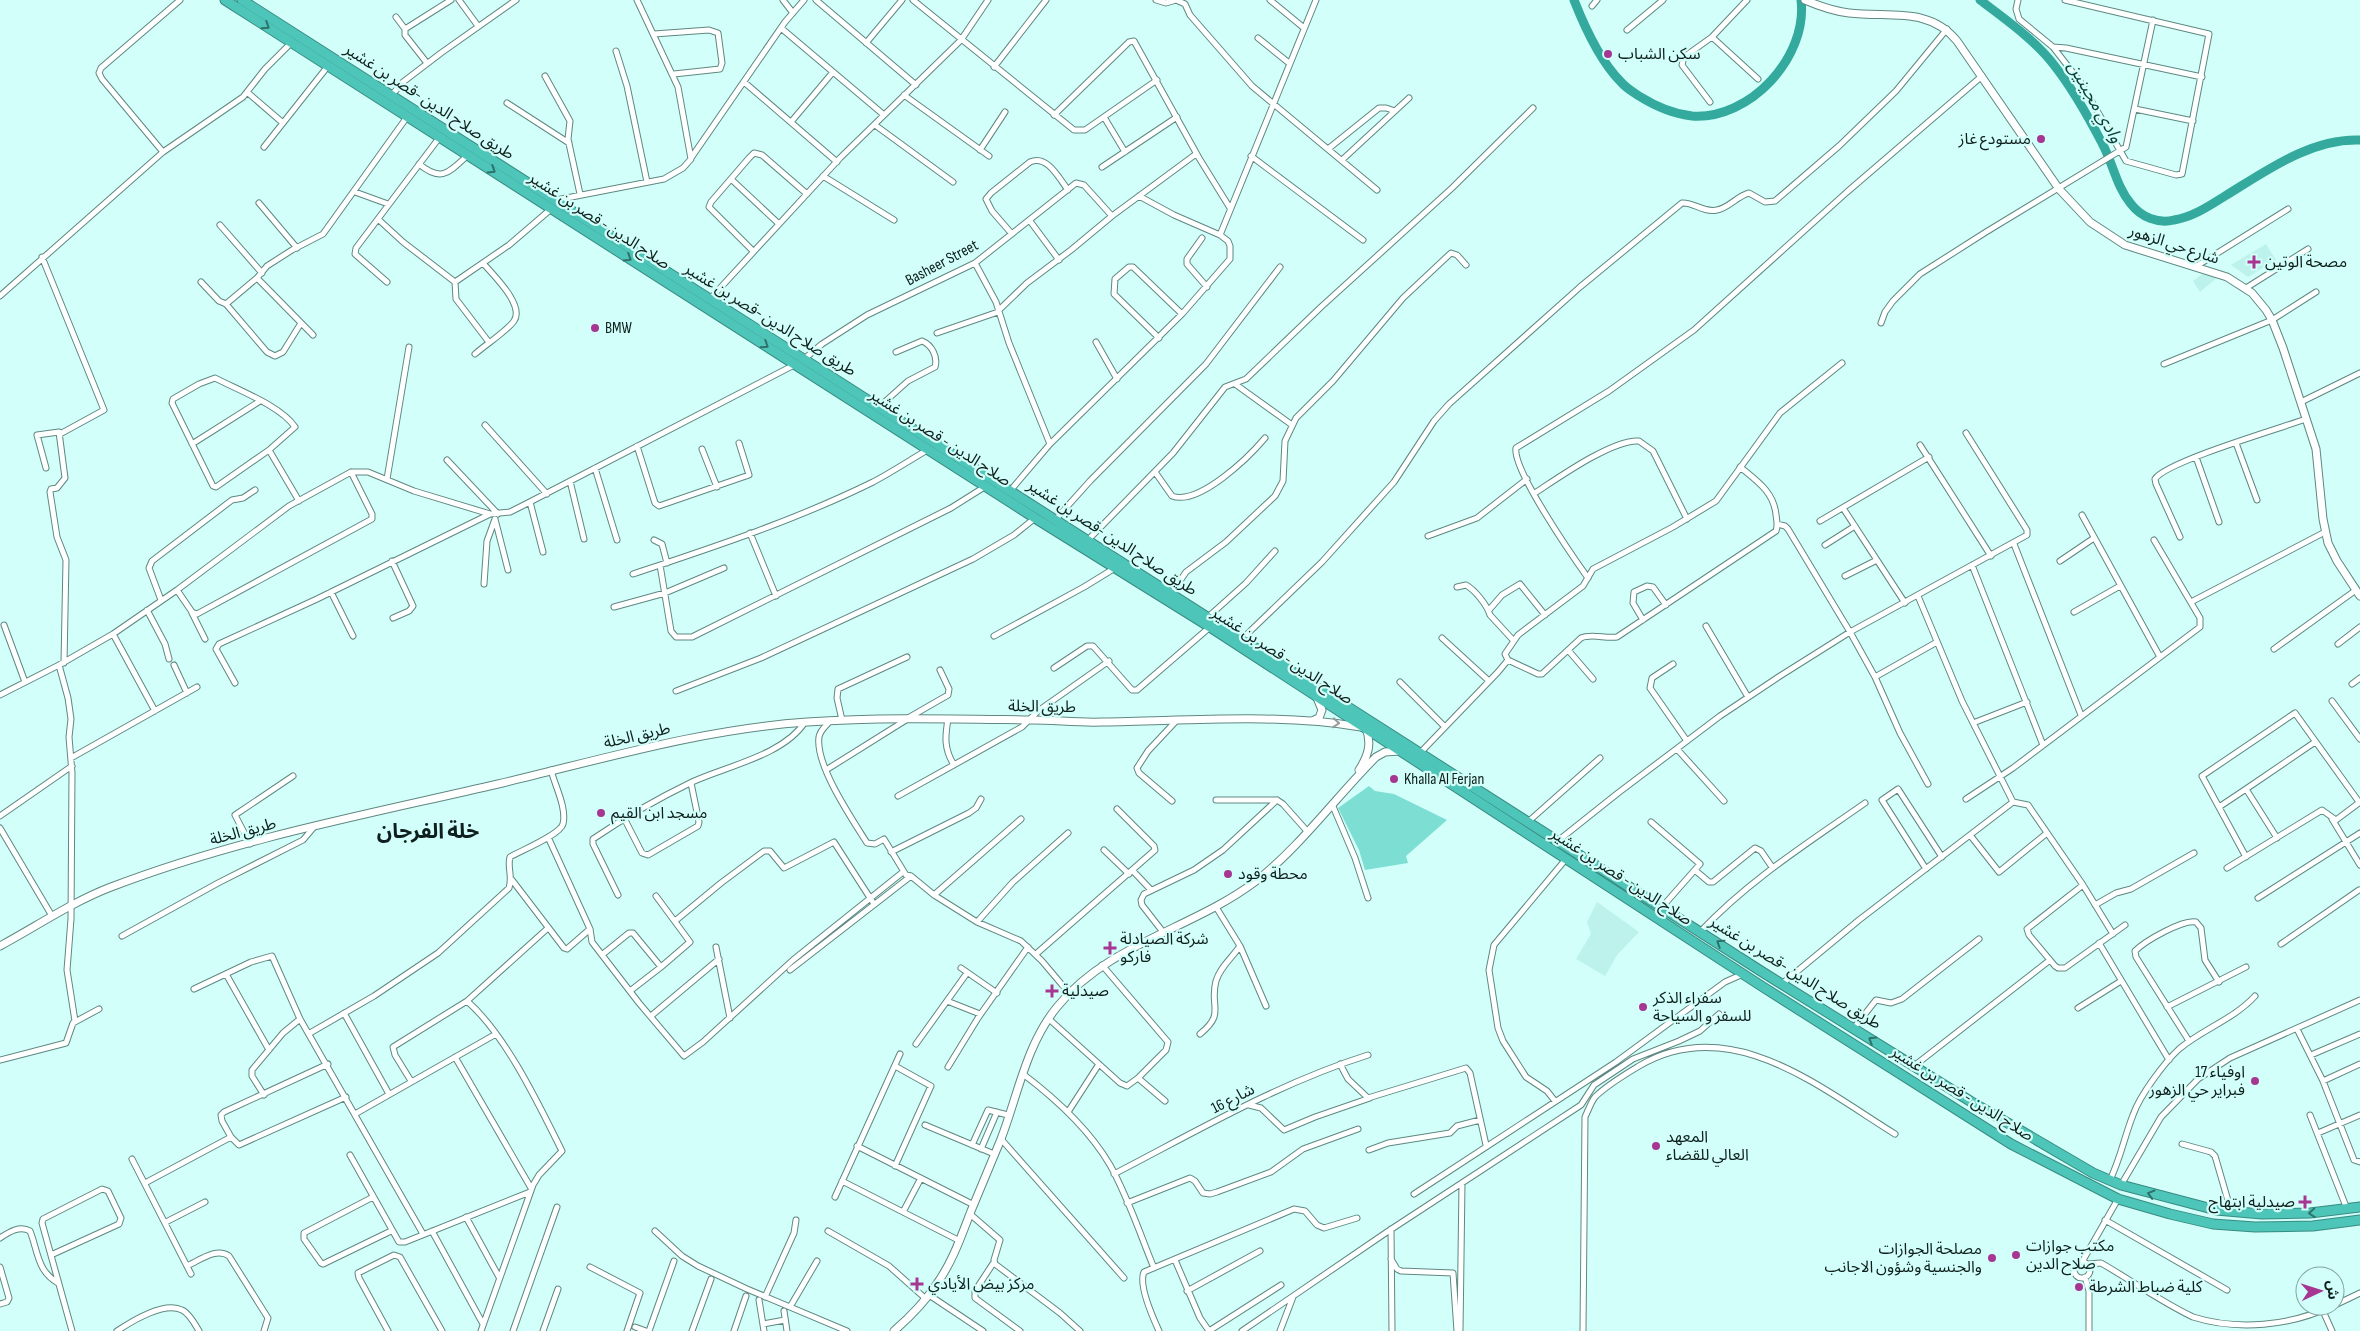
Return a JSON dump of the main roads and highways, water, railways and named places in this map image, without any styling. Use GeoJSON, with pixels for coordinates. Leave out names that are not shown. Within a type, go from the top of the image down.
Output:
{"type":"FeatureCollection","features":[{"type":"Feature","properties":{"kind":"highway","name":"صلاح الدين - قصر بن غشير"},"geometry":{"type":"LineString","coordinates":[[225,0],[439,138],[532,191],[551,209],[986,486],[1008,494],[1035,518],[1210,627],[1741,972],[2011,1144],[2118,1199],[2213,1224],[2255,1227],[2303,1227],[2360,1220]]}},
{"type":"Feature","properties":{"kind":"highway","name":"طريق صلاح الدين -قصر بن غشير"},"geometry":{"type":"LineString","coordinates":[[242,0],[391,96],[532,191],[555,200],[879,407],[1008,494],[1055,520],[1663,906],[1743,959],[1970,1101],[2110,1181],[2201,1208],[2262,1214],[2310,1213],[2360,1207]]}},
{"type":"Feature","properties":{"kind":"highway"},"geometry":{"type":"LineString","coordinates":[[1741,972],[1745,967],[1743,959]]}},
{"type":"Feature","properties":{"kind":"highway"},"geometry":{"type":"LineString","coordinates":[[1772,992],[1770,984],[1781,982]]}},
{"type":"Feature","properties":{"kind":"waterway","name":"وادي مجينين"},"geometry":{"type":"LineString","coordinates":[[1574,0],[1588,33],[1600,54],[1613,74],[1623,84],[1639,96],[1658,106],[1692,116],[1714,115],[1734,108],[1754,96],[1771,81],[1785,63],[1795,43],[1801,22],[1801,0]]}},
{"type":"Feature","properties":{"kind":"waterway","name":"وادي مجينين"},"geometry":{"type":"LineString","coordinates":[[1980,0],[2029,38],[2054,65],[2074,93],[2091,123],[2106,151],[2126,197],[2135,209],[2150,218],[2162,221],[2181,219],[2207,207],[2273,167],[2307,150],[2324,144],[2360,140]]}},
{"type":"Feature","properties":{"kind":"place","name":"سكن الشباب"},"geometry":{"type":"Point","coordinates":[1608,54]}},
{"type":"Feature","properties":{"kind":"place","name":"مستودع غاز"},"geometry":{"type":"Point","coordinates":[2041,139]}},
{"type":"Feature","properties":{"kind":"place","name":"مصحة الوتين"},"geometry":{"type":"Point","coordinates":[2254,262]}},
{"type":"Feature","properties":{"kind":"place","name":"BMW"},"geometry":{"type":"Point","coordinates":[595,328]}},
{"type":"Feature","properties":{"kind":"place","name":"Khalla Al Ferjan"},"geometry":{"type":"Point","coordinates":[1394,779]}},
{"type":"Feature","properties":{"kind":"place","name":"مسجد ابن القيم"},"geometry":{"type":"Point","coordinates":[601,813]}},
{"type":"Feature","properties":{"kind":"place","name":"محطة وقود"},"geometry":{"type":"Point","coordinates":[1228,874]}},
{"type":"Feature","properties":{"kind":"place","name":"شركة الصيادلة فاركو"},"geometry":{"type":"Point","coordinates":[1110,948]}},
{"type":"Feature","properties":{"kind":"place","name":"صيدلية"},"geometry":{"type":"Point","coordinates":[1052,991]}},
{"type":"Feature","properties":{"kind":"place","name":"سفراء الذكر للسفر و السياحة"},"geometry":{"type":"Point","coordinates":[1643,1007]}},
{"type":"Feature","properties":{"kind":"place","name":"اوفياء 17 فبراير حي الزهور"},"geometry":{"type":"Point","coordinates":[2255,1081]}},
{"type":"Feature","properties":{"kind":"place","name":"المعهد العالي للقضاء"},"geometry":{"type":"Point","coordinates":[1656,1146]}},
{"type":"Feature","properties":{"kind":"place","name":"صيدلية ابتهاج"},"geometry":{"type":"Point","coordinates":[2305,1202]}},
{"type":"Feature","properties":{"kind":"place","name":"مكتب جوازات صلاح الدين"},"geometry":{"type":"Point","coordinates":[2016,1255]}},
{"type":"Feature","properties":{"kind":"place","name":"مصلحة الجوازات والجنسية وشؤون الاجانب"},"geometry":{"type":"Point","coordinates":[1992,1258]}},
{"type":"Feature","properties":{"kind":"place","name":"مركز بيض الأيادي"},"geometry":{"type":"Point","coordinates":[917,1284]}},
{"type":"Feature","properties":{"kind":"place","name":"كلية ضباط الشرطة"},"geometry":{"type":"Point","coordinates":[2079,1287]}},
{"type":"Feature","properties":{"kind":"district","name":"خلة الفرجان"},"geometry":{"type":"Point","coordinates":[428,831]}}]}
